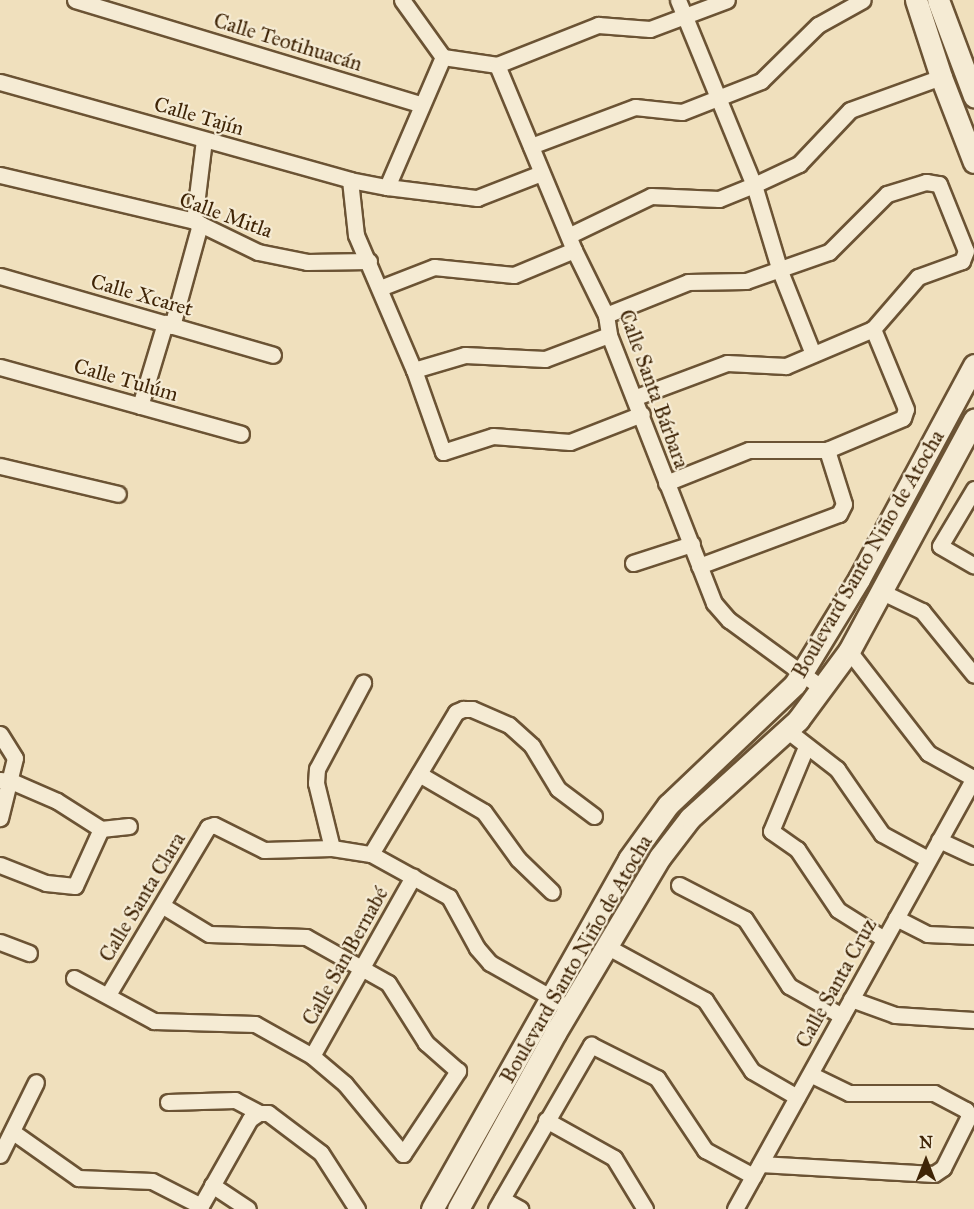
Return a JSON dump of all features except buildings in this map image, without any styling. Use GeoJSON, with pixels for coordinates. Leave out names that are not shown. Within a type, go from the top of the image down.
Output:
{"type":"FeatureCollection","features":[{"type":"Feature","properties":{"kind":"street","name":"Calle Teotihuacán"},"geometry":{"type":"LineString","coordinates":[[75,0],[420,104]]}},
{"type":"Feature","properties":{"kind":"street"},"geometry":{"type":"LineString","coordinates":[[402,0],[443,57],[497,65],[597,25],[650,29],[727,0]]}},
{"type":"Feature","properties":{"kind":"street"},"geometry":{"type":"LineString","coordinates":[[678,0],[720,97],[754,185],[780,271],[813,354]]}},
{"type":"Feature","properties":{"kind":"street"},"geometry":{"type":"LineString","coordinates":[[916,0],[941,78],[973,156]]}},
{"type":"Feature","properties":{"kind":"street"},"geometry":{"type":"LineString","coordinates":[[938,0],[974,96]]}},
{"type":"Feature","properties":{"kind":"street"},"geometry":{"type":"LineString","coordinates":[[531,146],[625,110],[676,113],[769,76],[818,25],[860,3]]}},
{"type":"Feature","properties":{"kind":"street"},"geometry":{"type":"LineString","coordinates":[[387,187],[420,104],[443,57]]}},
{"type":"Feature","properties":{"kind":"street","name":"Calle Santa Bárbara"},"geometry":{"type":"LineString","coordinates":[[497,65],[541,173],[570,235],[574,250],[606,315],[609,335],[636,397],[666,483],[714,603],[729,620],[822,688]]}},
{"type":"Feature","properties":{"kind":"street"},"geometry":{"type":"LineString","coordinates":[[570,235],[651,196],[719,199],[754,185],[799,164],[850,110],[941,78]]}},
{"type":"Feature","properties":{"kind":"street","name":"Calle Tajín"},"geometry":{"type":"LineString","coordinates":[[0,82],[350,180],[387,187],[477,198],[541,173]]}},
{"type":"Feature","properties":{"kind":"street"},"geometry":{"type":"LineString","coordinates":[[140,406],[168,324],[197,223],[204,140]]}},
{"type":"Feature","properties":{"kind":"street","name":"Calle Mitla"},"geometry":{"type":"LineString","coordinates":[[0,175],[197,223],[258,252],[308,262],[369,261]]}},
{"type":"Feature","properties":{"kind":"street"},"geometry":{"type":"LineString","coordinates":[[350,180],[356,235],[414,370],[443,452],[493,436],[570,441],[642,414]]}},
{"type":"Feature","properties":{"kind":"street"},"geometry":{"type":"LineString","coordinates":[[606,315],[688,282],[746,281],[829,252],[887,194],[926,182],[939,184],[966,251],[962,261],[918,277],[873,328],[786,366],[727,363],[636,397]]}},
{"type":"Feature","properties":{"kind":"street"},"geometry":{"type":"LineString","coordinates":[[380,288],[434,267],[504,277],[574,250]]}},
{"type":"Feature","properties":{"kind":"street","name":"Calle Xcaret"},"geometry":{"type":"LineString","coordinates":[[0,276],[273,355]]}},
{"type":"Feature","properties":{"kind":"street"},"geometry":{"type":"LineString","coordinates":[[666,483],[758,447],[827,450],[905,414],[873,328]]}},
{"type":"Feature","properties":{"kind":"street"},"geometry":{"type":"LineString","coordinates":[[414,370],[465,355],[545,358],[609,335]]}},
{"type":"Feature","properties":{"kind":"street","name":"Boulevard Santo Niño de Atocha"},"geometry":{"type":"LineString","coordinates":[[432,1209],[629,858],[668,805],[795,684],[924,458],[974,365]]}},
{"type":"Feature","properties":{"kind":"street","name":"Calle Tulúm"},"geometry":{"type":"LineString","coordinates":[[0,367],[241,434]]}},
{"type":"Feature","properties":{"kind":"street","name":"Boulevard Santo Niño de Atocha"},"geometry":{"type":"LineString","coordinates":[[458,1209],[606,946],[660,857],[690,818],[788,731],[849,651],[974,420]]}},
{"type":"Feature","properties":{"kind":"street"},"geometry":{"type":"LineString","coordinates":[[699,566],[839,514],[844,504],[827,450]]}},
{"type":"Feature","properties":{"kind":"street"},"geometry":{"type":"LineString","coordinates":[[924,458],[947,468]]}},
{"type":"Feature","properties":{"kind":"street"},"geometry":{"type":"LineString","coordinates":[[0,466],[118,494]]}},
{"type":"Feature","properties":{"kind":"street"},"geometry":{"type":"LineString","coordinates":[[974,489],[940,546],[974,566]]}},
{"type":"Feature","properties":{"kind":"street"},"geometry":{"type":"LineString","coordinates":[[633,563],[692,544]]}},
{"type":"Feature","properties":{"kind":"street"},"geometry":{"type":"LineString","coordinates":[[880,591],[922,611],[974,675]]}},
{"type":"Feature","properties":{"kind":"street"},"geometry":{"type":"LineString","coordinates":[[849,651],[928,753],[974,777]]}},
{"type":"Feature","properties":{"kind":"street"},"geometry":{"type":"LineString","coordinates":[[363,683],[317,769],[316,783],[332,848],[371,855],[448,897],[477,948],[490,963],[570,1009]]}},
{"type":"Feature","properties":{"kind":"street","name":"Calle San Bernabé"},"geometry":{"type":"LineString","coordinates":[[371,855],[456,711],[463,709],[472,709],[509,725],[532,746],[558,789],[594,816]]}},
{"type":"Feature","properties":{"kind":"street"},"geometry":{"type":"LineString","coordinates":[[788,731],[837,769],[882,834],[928,859]]}},
{"type":"Feature","properties":{"kind":"street"},"geometry":{"type":"LineString","coordinates":[[0,734],[15,758],[6,781],[0,819]]}},
{"type":"Feature","properties":{"kind":"street"},"geometry":{"type":"LineString","coordinates":[[806,747],[770,829],[797,849],[838,910],[884,939]]}},
{"type":"Feature","properties":{"kind":"street"},"geometry":{"type":"LineString","coordinates":[[419,774],[484,812],[518,859],[552,891]]}},
{"type":"Feature","properties":{"kind":"street","name":"Calle Santa Cruz"},"geometry":{"type":"LineString","coordinates":[[735,1209],[974,777]]}},
{"type":"Feature","properties":{"kind":"street"},"geometry":{"type":"LineString","coordinates":[[6,781],[57,801],[100,829],[129,826]]}},
{"type":"Feature","properties":{"kind":"street","name":"Calle Santa Clara"},"geometry":{"type":"LineString","coordinates":[[110,993],[208,827],[214,825],[264,850],[332,848]]}},
{"type":"Feature","properties":{"kind":"street"},"geometry":{"type":"LineString","coordinates":[[0,865],[46,883],[75,886],[100,829]]}},
{"type":"Feature","properties":{"kind":"street"},"geometry":{"type":"LineString","coordinates":[[939,840],[974,856]]}},
{"type":"Feature","properties":{"kind":"street","name":"Calle San Bernabé"},"geometry":{"type":"LineString","coordinates":[[312,1056],[365,967],[413,877]]}},
{"type":"Feature","properties":{"kind":"street"},"geometry":{"type":"LineString","coordinates":[[679,885],[745,919],[789,986],[842,1016]]}},
{"type":"Feature","properties":{"kind":"street"},"geometry":{"type":"LineString","coordinates":[[74,978],[110,993],[154,1021],[255,1024],[312,1056],[345,1084],[403,1154],[458,1071],[426,1043],[388,982],[365,967],[306,937],[209,934],[163,906]]}},
{"type":"Feature","properties":{"kind":"street"},"geometry":{"type":"LineString","coordinates":[[896,918],[927,934],[974,936]]}},
{"type":"Feature","properties":{"kind":"street"},"geometry":{"type":"LineString","coordinates":[[0,942],[29,953]]}},
{"type":"Feature","properties":{"kind":"street"},"geometry":{"type":"LineString","coordinates":[[606,946],[705,1000],[752,1071],[797,1097]]}},
{"type":"Feature","properties":{"kind":"street"},"geometry":{"type":"LineString","coordinates":[[851,999],[895,1015],[974,1020]]}},
{"type":"Feature","properties":{"kind":"street"},"geometry":{"type":"LineString","coordinates":[[520,1209],[499,1204],[591,1045],[657,1078],[705,1150],[757,1170],[939,1172],[969,1113],[934,1093],[849,1093],[810,1074]]}},
{"type":"Feature","properties":{"kind":"street"},"geometry":{"type":"LineString","coordinates":[[0,1155],[36,1082]]}},
{"type":"Feature","properties":{"kind":"street"},"geometry":{"type":"LineString","coordinates":[[168,1102],[236,1100],[259,1113],[268,1113],[291,1127],[321,1153],[357,1209]]}},
{"type":"Feature","properties":{"kind":"street"},"geometry":{"type":"LineString","coordinates":[[13,1132],[78,1178],[152,1181],[200,1208],[250,1119],[259,1113]]}},
{"type":"Feature","properties":{"kind":"street"},"geometry":{"type":"LineString","coordinates":[[546,1120],[614,1158],[645,1209]]}},
{"type":"Feature","properties":{"kind":"street"},"geometry":{"type":"LineString","coordinates":[[212,1185],[248,1209]]}}]}
